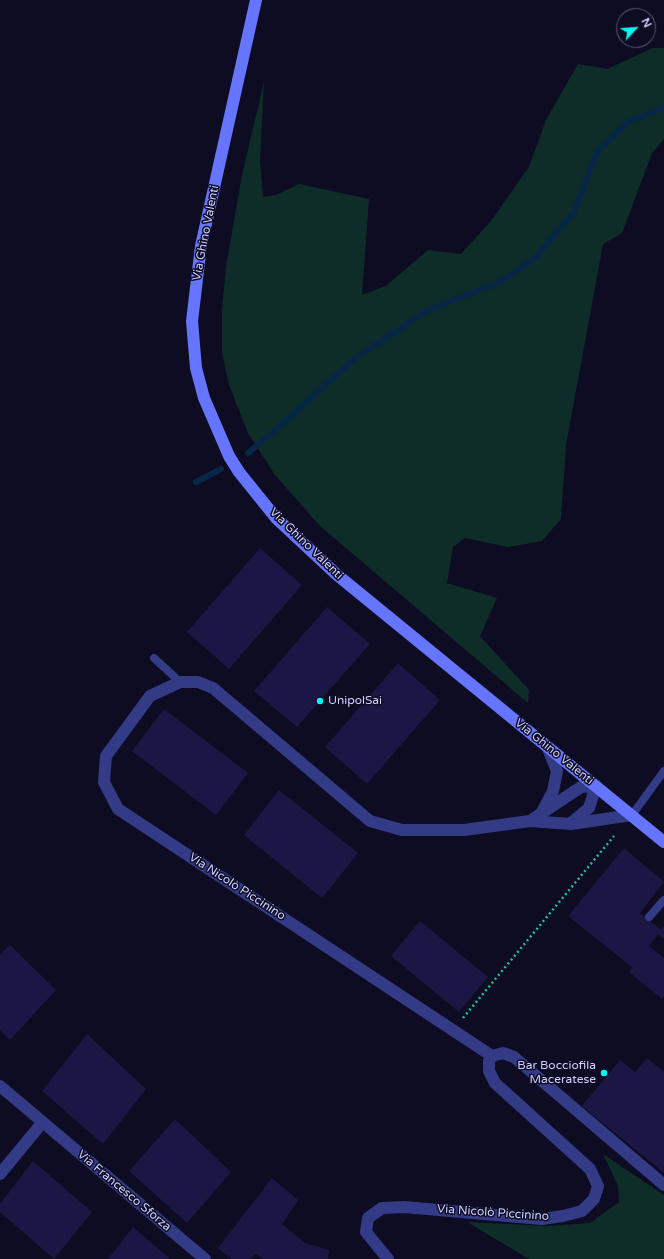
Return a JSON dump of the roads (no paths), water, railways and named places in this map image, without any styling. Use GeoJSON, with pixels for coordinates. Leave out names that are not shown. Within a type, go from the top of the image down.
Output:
{"type":"FeatureCollection","features":[{"type":"Feature","properties":{"kind":"main road","name":"Via Ghino Valenti"},"geometry":{"type":"LineString","coordinates":[[256,0],[201,246],[192,321],[196,368],[204,398],[236,467],[276,518],[336,574],[664,842]]}},
{"type":"Feature","properties":{"kind":"street","name":"Via Nicolò Piccinino"},"geometry":{"type":"LineString","coordinates":[[388,1259],[366,1232],[368,1218],[382,1208],[404,1207],[542,1218],[563,1216],[582,1211],[594,1199],[598,1186],[590,1169],[494,1083],[489,1071],[489,1061],[492,1056],[118,810],[104,782],[106,756],[150,696],[180,682],[198,682],[213,688],[370,821],[402,830],[464,830],[530,821],[571,824],[632,815]]}},
{"type":"Feature","properties":{"kind":"street"},"geometry":{"type":"LineString","coordinates":[[542,812],[553,791],[557,771],[547,746]]}},
{"type":"Feature","properties":{"kind":"street"},"geometry":{"type":"LineString","coordinates":[[530,821],[581,787],[596,786],[589,808],[571,824]]}},
{"type":"Feature","properties":{"kind":"street"},"geometry":{"type":"LineString","coordinates":[[492,1056],[503,1053],[514,1057],[664,1185]]}},
{"type":"Feature","properties":{"kind":"street","name":"Via Francesco Sforza"},"geometry":{"type":"LineString","coordinates":[[0,1086],[205,1259]]}},
{"type":"Feature","properties":{"kind":"street"},"geometry":{"type":"LineString","coordinates":[[0,1174],[42,1123]]}},
{"type":"Feature","properties":{"kind":"lane"},"geometry":{"type":"LineString","coordinates":[[154,658],[180,682]]}},
{"type":"Feature","properties":{"kind":"lane"},"geometry":{"type":"LineString","coordinates":[[632,815],[664,771]]}},
{"type":"Feature","properties":{"kind":"lane"},"geometry":{"type":"LineString","coordinates":[[649,918],[664,900]]}},
{"type":"Feature","properties":{"kind":"waterway"},"geometry":{"type":"LineString","coordinates":[[248,453],[285,422],[354,359],[428,310],[498,283],[534,259],[574,212],[597,152],[628,122],[664,107]]}},
{"type":"Feature","properties":{"kind":"waterway"},"geometry":{"type":"LineString","coordinates":[[196,482],[221,469]]}},
{"type":"Feature","properties":{"kind":"place","name":"UnipolSai"},"geometry":{"type":"Point","coordinates":[320,701]}},
{"type":"Feature","properties":{"kind":"place","name":"Bar Bocciofila Maceratese"},"geometry":{"type":"Point","coordinates":[604,1073]}}]}
